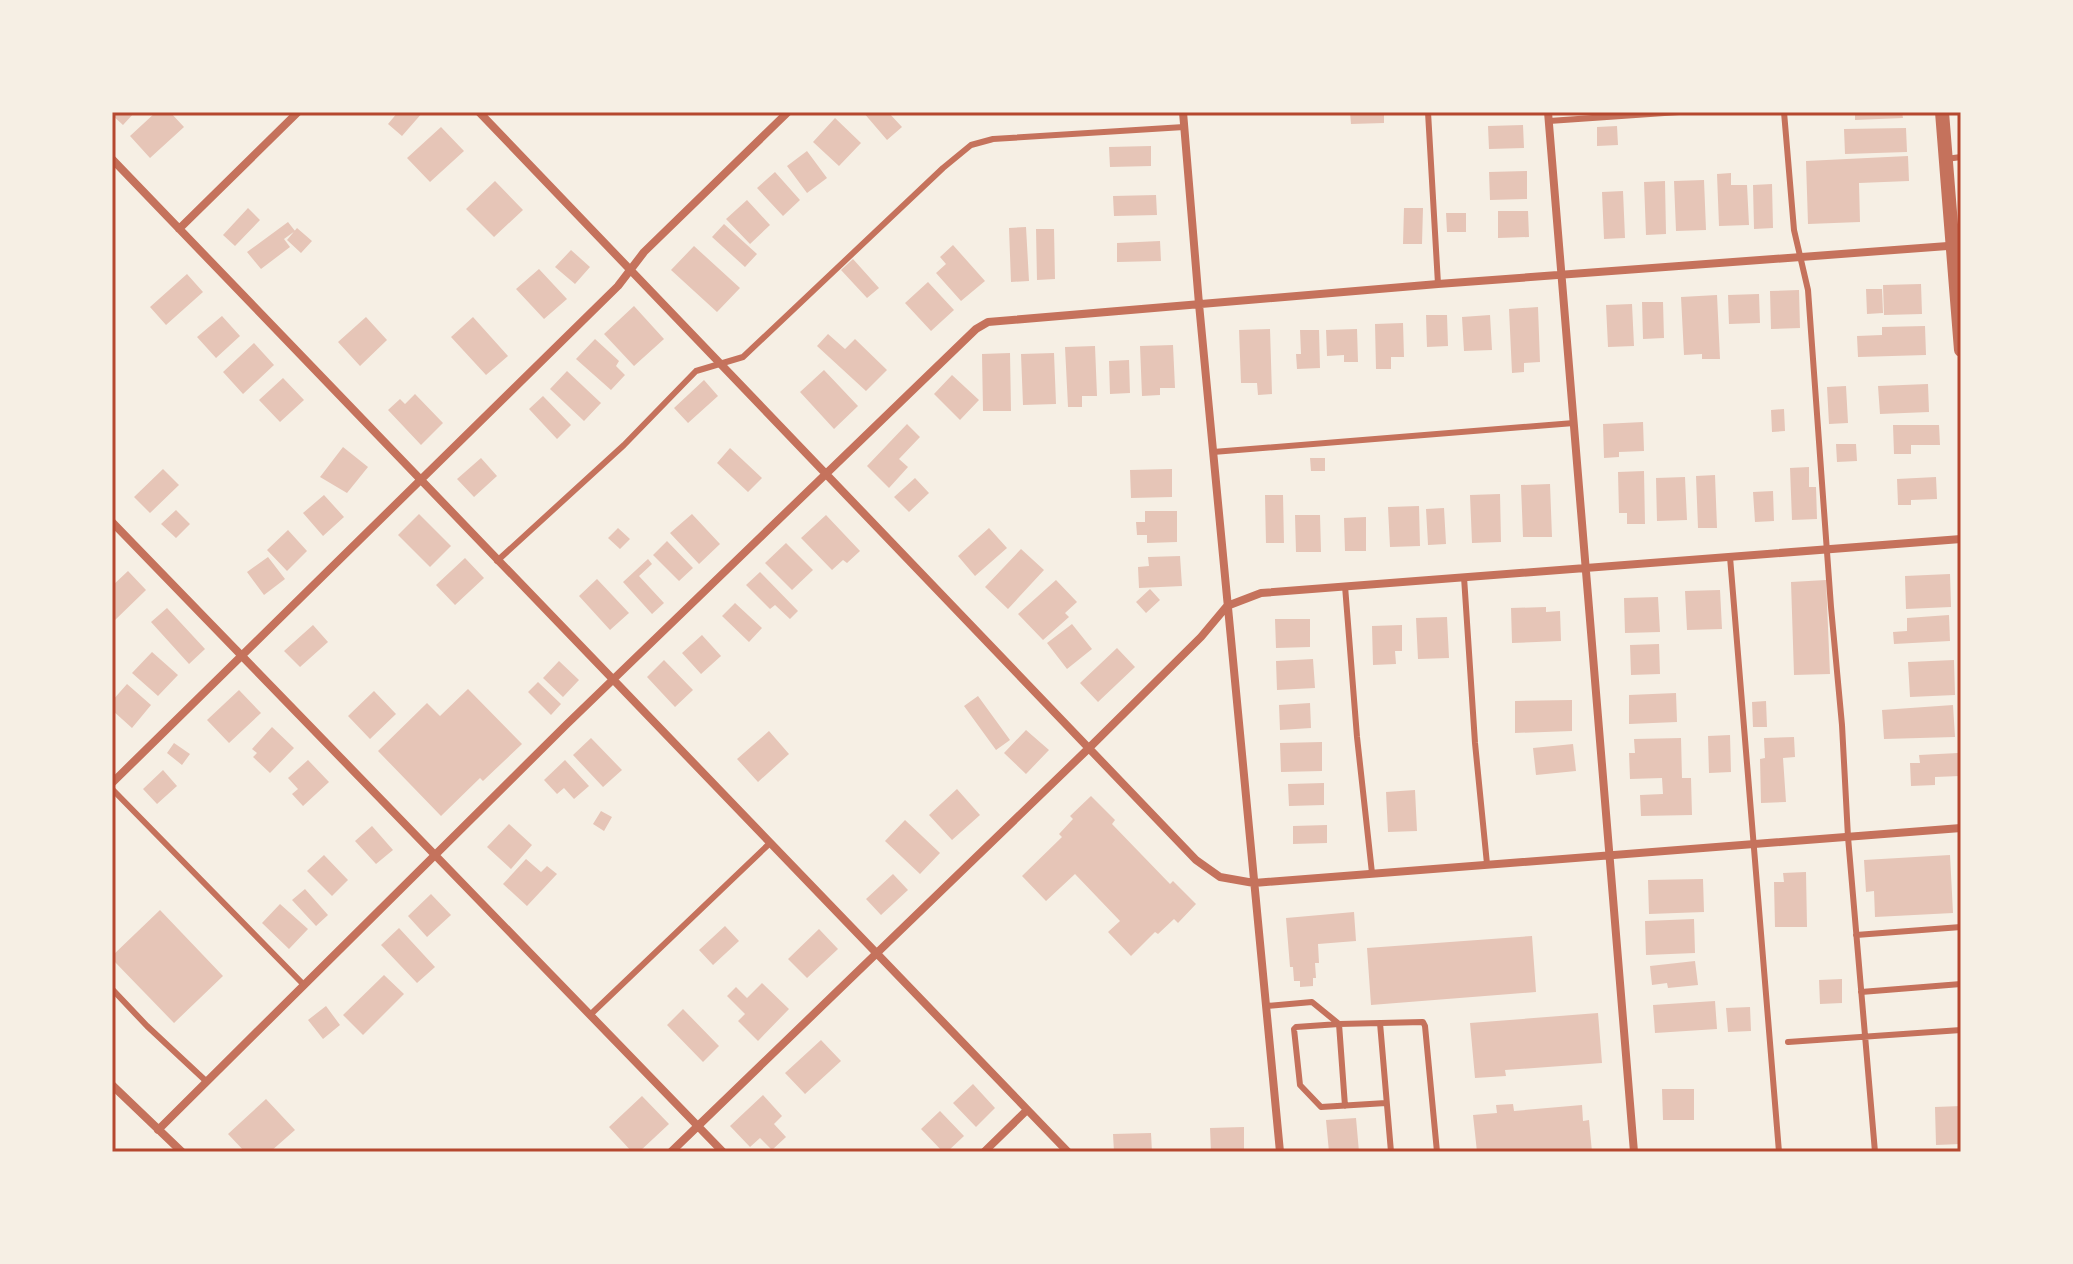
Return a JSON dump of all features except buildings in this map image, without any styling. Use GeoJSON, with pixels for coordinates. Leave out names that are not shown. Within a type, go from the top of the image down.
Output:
{"type":"FeatureCollection","features":[{"type":"Feature","properties":{"kind":"street"},"geometry":{"type":"LineString","coordinates":[[179,229],[298,112]]}},
{"type":"Feature","properties":{"kind":"street"},"geometry":{"type":"LineString","coordinates":[[479,112],[1202,865],[1220,877],[1254,883],[1961,828]]}},
{"type":"Feature","properties":{"kind":"street"},"geometry":{"type":"LineString","coordinates":[[112,786],[618,286],[644,252],[788,112]]}},
{"type":"Feature","properties":{"kind":"street"},"geometry":{"type":"LineString","coordinates":[[1183,112],[1280,1152]]}},
{"type":"Feature","properties":{"kind":"street"},"geometry":{"type":"LineString","coordinates":[[1942,112],[1953,158],[1961,350]]}},
{"type":"Feature","properties":{"kind":"street"},"geometry":{"type":"LineString","coordinates":[[1548,116],[1634,1152]]}},
{"type":"Feature","properties":{"kind":"street"},"geometry":{"type":"LineString","coordinates":[[112,159],[1068,1152]]}},
{"type":"Feature","properties":{"kind":"street"},"geometry":{"type":"LineString","coordinates":[[158,1130],[612,680],[976,329],[988,322],[1957,245]]}},
{"type":"Feature","properties":{"kind":"street"},"geometry":{"type":"LineString","coordinates":[[112,522],[723,1152]]}},
{"type":"Feature","properties":{"kind":"street"},"geometry":{"type":"LineString","coordinates":[[671,1152],[1089,748],[1201,637],[1227,606],[1261,593],[1961,539]]}},
{"type":"Feature","properties":{"kind":"street"},"geometry":{"type":"LineString","coordinates":[[112,1085],[182,1152]]}},
{"type":"Feature","properties":{"kind":"street"},"geometry":{"type":"LineString","coordinates":[[984,1152],[1027,1110]]}},
{"type":"Feature","properties":{"kind":"lane"},"geometry":{"type":"LineString","coordinates":[[1428,112],[1438,284]]}},
{"type":"Feature","properties":{"kind":"lane"},"geometry":{"type":"LineString","coordinates":[[1548,116],[1679,112]]}},
{"type":"Feature","properties":{"kind":"lane"},"geometry":{"type":"LineString","coordinates":[[1784,112],[1794,230],[1808,290],[1848,837],[1875,1152]]}},
{"type":"Feature","properties":{"kind":"lane"},"geometry":{"type":"LineString","coordinates":[[497,561],[624,445],[696,371],[743,357],[971,145],[993,139],[1184,127]]}},
{"type":"Feature","properties":{"kind":"lane"},"geometry":{"type":"LineString","coordinates":[[1213,452],[1574,423]]}},
{"type":"Feature","properties":{"kind":"lane"},"geometry":{"type":"LineString","coordinates":[[1730,557],[1779,1152]]}},
{"type":"Feature","properties":{"kind":"lane"},"geometry":{"type":"LineString","coordinates":[[1464,577],[1487,864]]}},
{"type":"Feature","properties":{"kind":"lane"},"geometry":{"type":"LineString","coordinates":[[1345,586],[1372,873]]}},
{"type":"Feature","properties":{"kind":"lane"},"geometry":{"type":"LineString","coordinates":[[112,786],[304,985]]}},
{"type":"Feature","properties":{"kind":"lane"},"geometry":{"type":"LineString","coordinates":[[590,1015],[769,844]]}},
{"type":"Feature","properties":{"kind":"lane"},"geometry":{"type":"LineString","coordinates":[[1856,935],[1961,927]]}},
{"type":"Feature","properties":{"kind":"lane"},"geometry":{"type":"LineString","coordinates":[[1861,992],[1961,984]]}},
{"type":"Feature","properties":{"kind":"lane"},"geometry":{"type":"LineString","coordinates":[[112,989],[207,1082]]}},
{"type":"Feature","properties":{"kind":"lane"},"geometry":{"type":"LineString","coordinates":[[1266,1006],[1312,1002],[1339,1024],[1345,1106]]}},
{"type":"Feature","properties":{"kind":"lane"},"geometry":{"type":"LineString","coordinates":[[1386,1103],[1321,1107],[1300,1085],[1294,1029],[1339,1024],[1423,1022],[1437,1152]]}},
{"type":"Feature","properties":{"kind":"lane"},"geometry":{"type":"LineString","coordinates":[[1380,1023],[1391,1152]]}},
{"type":"Feature","properties":{"kind":"lane"},"geometry":{"type":"LineString","coordinates":[[1788,1042],[1961,1030]]}}]}
